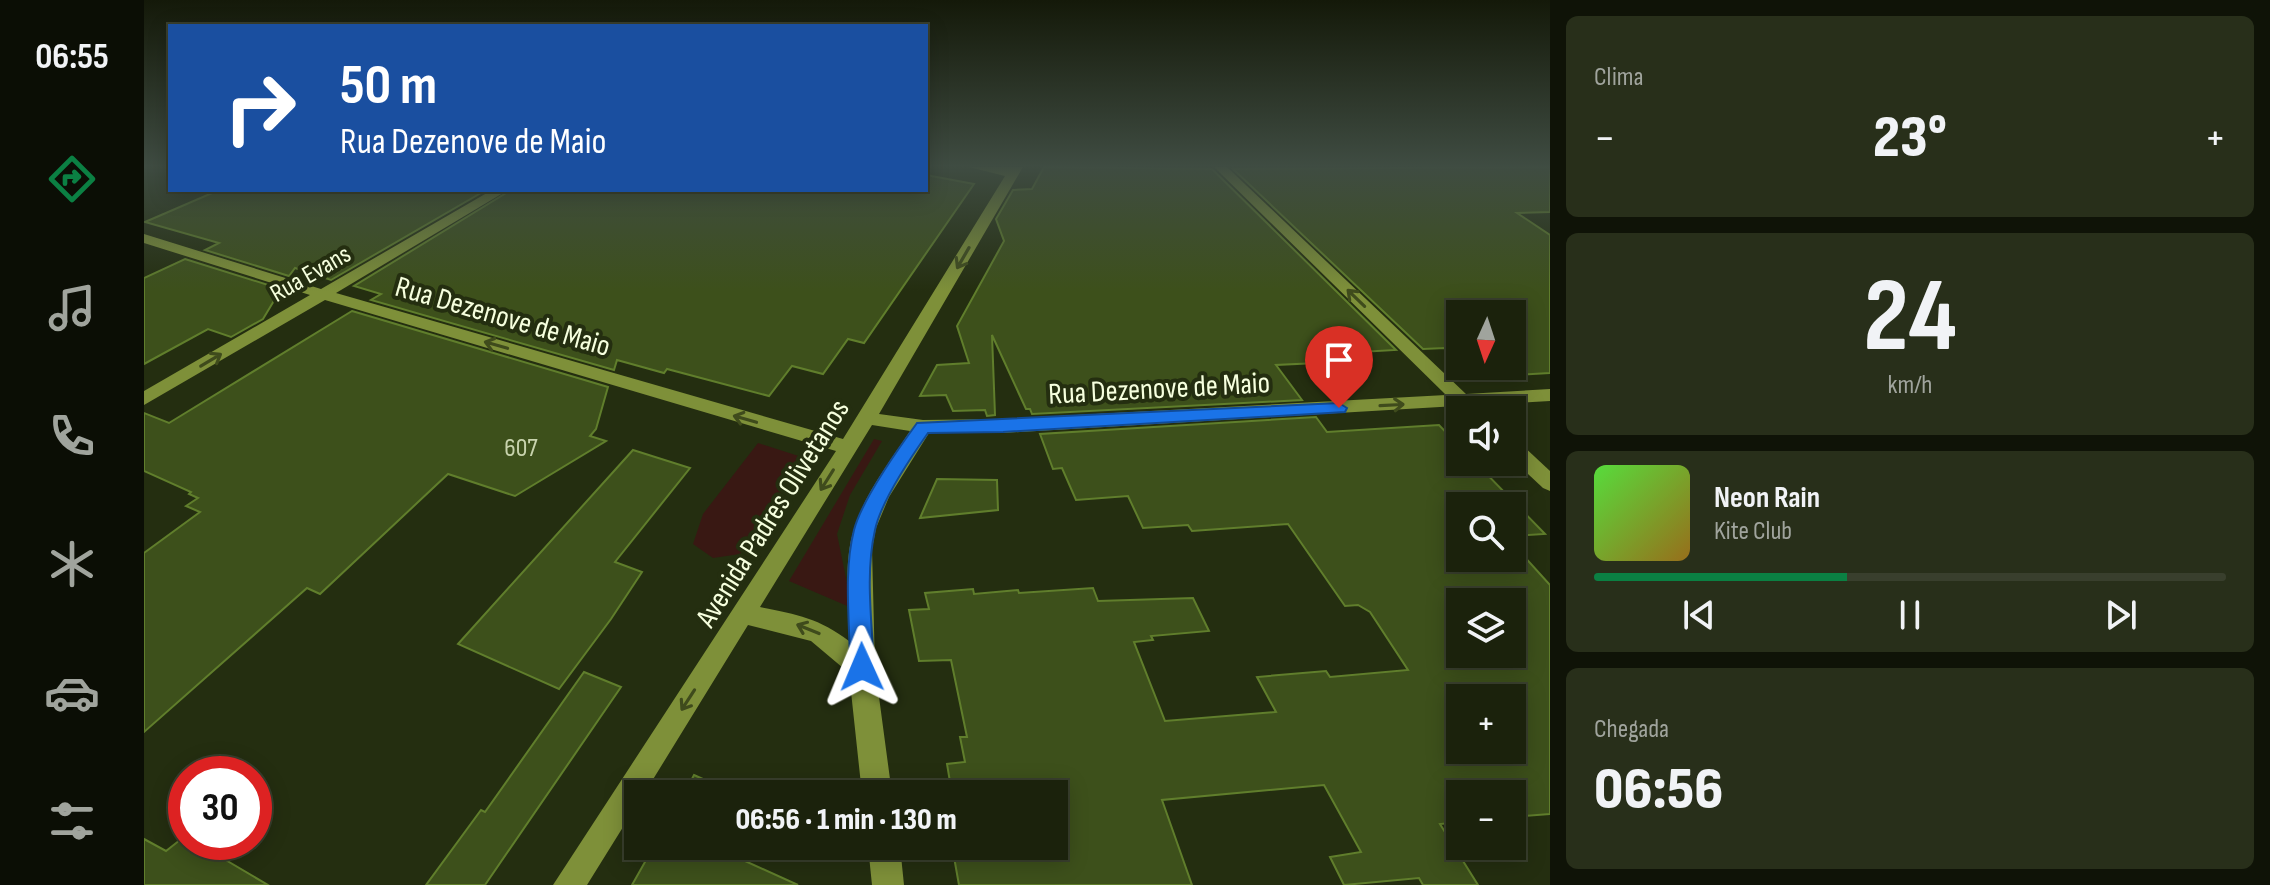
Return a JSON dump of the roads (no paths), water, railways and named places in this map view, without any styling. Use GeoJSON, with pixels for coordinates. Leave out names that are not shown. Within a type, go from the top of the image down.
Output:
{"type":"FeatureCollection","features":[{"type":"Feature","properties":{"kind":"street","name":"Rua Evans"},"geometry":{"type":"LineString","coordinates":[[144,399],[470,208]]}},
{"type":"Feature","properties":{"kind":"street","name":"Avenida Padres Olivetanos"},"geometry":{"type":"LineString","coordinates":[[569,885],[867,418],[992,208]]}},
{"type":"Feature","properties":{"kind":"street"},"geometry":{"type":"LineString","coordinates":[[1263,208],[1459,396]]}},
{"type":"Feature","properties":{"kind":"street","name":"Rua Dezenove de Maio"},"geometry":{"type":"LineString","coordinates":[[144,238],[322,294],[847,447]]}},
{"type":"Feature","properties":{"kind":"street","name":"Rua Dezenove de Maio"},"geometry":{"type":"LineString","coordinates":[[1526,398],[1550,395]]}},
{"type":"Feature","properties":{"kind":"street","name":"Rua Dezenove de Maio"},"geometry":{"type":"LineString","coordinates":[[867,418],[923,427],[1446,406]]}},
{"type":"Feature","properties":{"kind":"street"},"geometry":{"type":"LineString","coordinates":[[875,780],[862,667],[860,569],[865,528],[898,462],[923,427]]}},
{"type":"Feature","properties":{"kind":"street"},"geometry":{"type":"LineString","coordinates":[[1526,460],[1550,483]]}},
{"type":"Feature","properties":{"kind":"street"},"geometry":{"type":"LineString","coordinates":[[744,614],[803,626],[820,633],[862,667]]}},
{"type":"Feature","properties":{"kind":"street"},"geometry":{"type":"LineString","coordinates":[[885,860],[888,885]]}}]}
